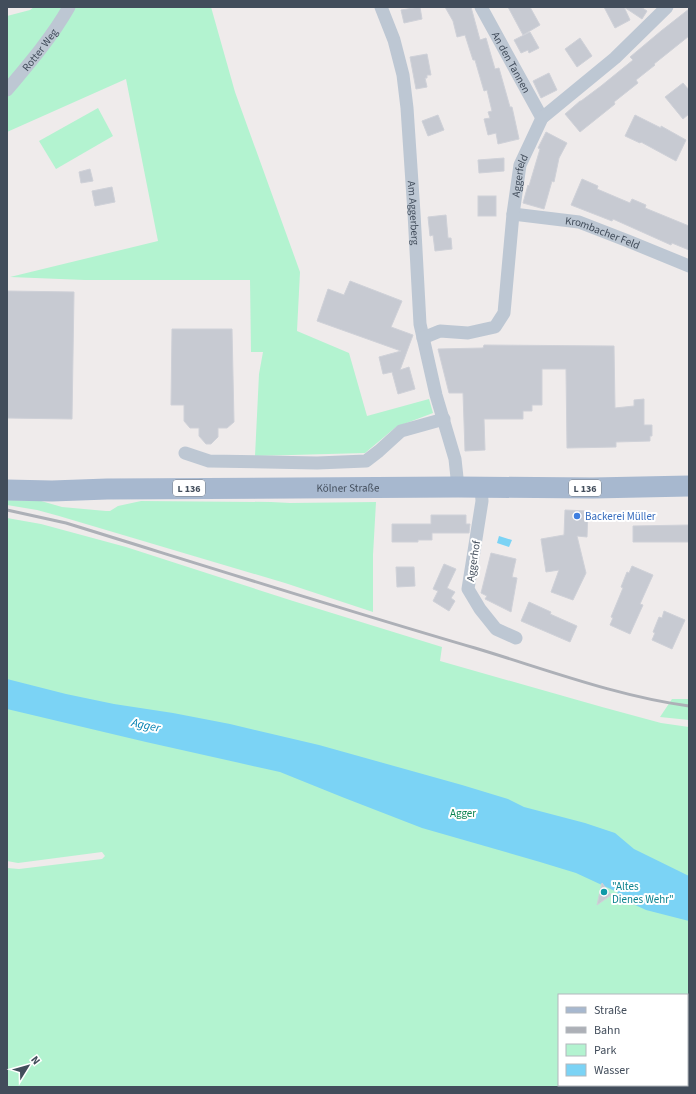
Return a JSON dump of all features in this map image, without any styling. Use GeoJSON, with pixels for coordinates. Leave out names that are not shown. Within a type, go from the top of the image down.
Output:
{"type":"FeatureCollection","features":[{"type":"Feature","properties":{"kind":"main road","name":"Kölner Straße"},"geometry":{"type":"LineString","coordinates":[[7,490],[52,491],[107,489],[458,487],[593,488],[689,486]]}},
{"type":"Feature","properties":{"kind":"street","name":"Rotter Weg"},"geometry":{"type":"LineString","coordinates":[[7,90],[60,23],[69,7]]}},
{"type":"Feature","properties":{"kind":"street","name":"Am Aggerberg"},"geometry":{"type":"LineString","coordinates":[[381,7],[394,40],[403,75],[407,108],[420,324],[436,395],[455,459],[458,487]]}},
{"type":"Feature","properties":{"kind":"street","name":"An den Tannen"},"geometry":{"type":"LineString","coordinates":[[480,7],[542,118]]}},
{"type":"Feature","properties":{"kind":"street","name":"Aggerfeld"},"geometry":{"type":"LineString","coordinates":[[423,338],[440,331],[468,332],[495,328],[504,313],[513,214],[520,165],[542,118],[615,58],[666,7]]}},
{"type":"Feature","properties":{"kind":"street","name":"Krombacher Feld"},"geometry":{"type":"LineString","coordinates":[[513,214],[579,222],[689,266]]}},
{"type":"Feature","properties":{"kind":"street"},"geometry":{"type":"LineString","coordinates":[[185,453],[209,461],[317,463],[366,461],[401,431],[444,419]]}},
{"type":"Feature","properties":{"kind":"street","name":"Aggerhof"},"geometry":{"type":"LineString","coordinates":[[481,487],[482,501],[468,589],[480,609],[496,629],[516,638]]}},
{"type":"Feature","properties":{"kind":"green space"},"geometry":{"type":"Polygon","coordinates":[[[34,7],[211,7],[235,92],[300,272],[297,331],[349,353],[367,416],[429,399],[433,413],[396,427],[365,453],[255,456],[259,374],[263,352],[251,352],[250,280],[85,280],[10,277],[158,241],[126,79],[7,132],[7,16],[30,10],[34,7]]]}},
{"type":"Feature","properties":{"kind":"green space"},"geometry":{"type":"Polygon","coordinates":[[[98,108],[113,136],[56,169],[39,141],[98,108]]]}},
{"type":"Feature","properties":{"kind":"green space"},"geometry":{"type":"Polygon","coordinates":[[[7,500],[41,501],[62,507],[106,511],[110,511],[118,506],[141,501],[290,503],[376,502],[373,555],[373,612],[285,583],[59,516],[37,510],[7,505],[7,500]]]}},
{"type":"Feature","properties":{"kind":"green space"},"geometry":{"type":"Polygon","coordinates":[[[7,518],[41,524],[126,547],[442,647],[440,661],[661,723],[689,727],[689,1087],[7,1087],[7,868],[19,869],[102,859],[105,856],[102,852],[18,863],[7,861],[7,518]]]}},
{"type":"Feature","properties":{"kind":"green space"},"geometry":{"type":"Polygon","coordinates":[[[672,699],[689,699],[689,720],[660,717],[672,699]]]}},
{"type":"Feature","properties":{"kind":"water"},"geometry":{"type":"Polygon","coordinates":[[[499,536],[512,540],[509,547],[497,543],[499,536]]]}},
{"type":"Feature","properties":{"kind":"water","name":"Agger"},"geometry":{"type":"Polygon","coordinates":[[[7,679],[66,694],[230,724],[319,745],[462,785],[508,799],[524,807],[585,823],[615,833],[634,849],[689,876],[689,921],[646,910],[622,899],[617,892],[576,873],[422,828],[280,772],[7,709],[7,679]]]}},
{"type":"Feature","properties":{"kind":"building"},"geometry":{"type":"Polygon","coordinates":[[[420,7],[422,19],[404,23],[401,10],[420,7]]]}},
{"type":"Feature","properties":{"kind":"building"},"geometry":{"type":"Polygon","coordinates":[[[445,7],[471,7],[480,40],[486,38],[495,69],[499,68],[510,107],[512,107],[519,139],[498,144],[496,133],[488,135],[484,119],[490,118],[488,112],[492,111],[487,90],[484,91],[475,60],[473,60],[465,35],[457,37],[453,21],[445,7]]]}},
{"type":"Feature","properties":{"kind":"building"},"geometry":{"type":"Polygon","coordinates":[[[508,7],[530,7],[540,25],[523,35],[508,7]]]}},
{"type":"Feature","properties":{"kind":"building"},"geometry":{"type":"Polygon","coordinates":[[[604,7],[624,7],[630,20],[615,28],[604,7]]]}},
{"type":"Feature","properties":{"kind":"building"},"geometry":{"type":"Polygon","coordinates":[[[624,7],[641,7],[647,11],[642,19],[624,7]]]}},
{"type":"Feature","properties":{"kind":"building"},"geometry":{"type":"Polygon","coordinates":[[[689,9],[689,36],[636,80],[638,83],[614,102],[615,104],[580,132],[565,114],[633,60],[630,57],[689,9]]]}},
{"type":"Feature","properties":{"kind":"building"},"geometry":{"type":"Polygon","coordinates":[[[530,32],[539,48],[529,53],[528,50],[521,53],[514,40],[530,32]]]}},
{"type":"Feature","properties":{"kind":"building"},"geometry":{"type":"Polygon","coordinates":[[[580,38],[592,56],[577,67],[565,49],[580,38]]]}},
{"type":"Feature","properties":{"kind":"building"},"geometry":{"type":"Polygon","coordinates":[[[427,54],[431,75],[427,75],[427,78],[425,78],[427,87],[416,89],[410,57],[427,54]]]}},
{"type":"Feature","properties":{"kind":"building"},"geometry":{"type":"Polygon","coordinates":[[[549,73],[557,90],[541,98],[533,81],[549,73]]]}},
{"type":"Feature","properties":{"kind":"building"},"geometry":{"type":"Polygon","coordinates":[[[683,83],[689,90],[689,114],[683,119],[665,97],[683,83]]]}},
{"type":"Feature","properties":{"kind":"building"},"geometry":{"type":"Polygon","coordinates":[[[438,115],[444,130],[428,136],[422,121],[438,115]]]}},
{"type":"Feature","properties":{"kind":"building"},"geometry":{"type":"Polygon","coordinates":[[[635,115],[661,128],[661,126],[686,140],[676,161],[641,142],[640,143],[625,136],[635,115]]]}},
{"type":"Feature","properties":{"kind":"building"},"geometry":{"type":"Polygon","coordinates":[[[546,132],[567,143],[559,158],[554,182],[552,181],[544,209],[523,203],[540,149],[538,148],[546,132]]]}},
{"type":"Feature","properties":{"kind":"building"},"geometry":{"type":"Polygon","coordinates":[[[504,158],[504,171],[479,173],[478,160],[504,158]]]}},
{"type":"Feature","properties":{"kind":"building"},"geometry":{"type":"Polygon","coordinates":[[[90,169],[93,181],[81,183],[79,172],[90,169]]]}},
{"type":"Feature","properties":{"kind":"building"},"geometry":{"type":"Polygon","coordinates":[[[582,179],[598,186],[597,189],[630,203],[632,199],[646,205],[645,208],[689,226],[689,250],[672,243],[671,245],[613,219],[612,221],[571,205],[582,179]]]}},
{"type":"Feature","properties":{"kind":"building"},"geometry":{"type":"Polygon","coordinates":[[[112,187],[115,202],[95,206],[92,191],[112,187]]]}},
{"type":"Feature","properties":{"kind":"building"},"geometry":{"type":"Polygon","coordinates":[[[478,196],[496,196],[496,216],[478,216],[478,196]]]}},
{"type":"Feature","properties":{"kind":"building"},"geometry":{"type":"Polygon","coordinates":[[[446,215],[448,238],[451,238],[452,249],[435,251],[433,235],[430,236],[428,217],[446,215]]]}},
{"type":"Feature","properties":{"kind":"building"},"geometry":{"type":"Polygon","coordinates":[[[350,281],[402,301],[391,327],[413,335],[400,370],[409,367],[415,389],[398,394],[392,372],[383,374],[379,357],[401,351],[317,321],[328,289],[344,295],[350,281]]]}},
{"type":"Feature","properties":{"kind":"building"},"geometry":{"type":"Polygon","coordinates":[[[7,291],[74,292],[72,419],[7,418],[7,291]]]}},
{"type":"Feature","properties":{"kind":"building"},"geometry":{"type":"Polygon","coordinates":[[[172,329],[232,329],[234,422],[227,428],[218,428],[218,437],[211,444],[206,444],[199,436],[199,428],[190,428],[184,421],[184,405],[171,405],[172,329]]]}},
{"type":"Feature","properties":{"kind":"building"},"geometry":{"type":"Polygon","coordinates":[[[484,345],[614,346],[615,408],[634,406],[634,400],[644,399],[644,425],[652,425],[652,436],[650,436],[650,441],[616,442],[616,447],[567,448],[566,369],[542,369],[542,405],[532,405],[532,411],[523,411],[523,419],[484,419],[485,450],[465,451],[463,393],[449,393],[438,349],[483,348],[484,345]]]}},
{"type":"Feature","properties":{"kind":"building"},"geometry":{"type":"Polygon","coordinates":[[[565,510],[588,511],[587,537],[577,536],[586,573],[573,600],[551,592],[559,570],[546,572],[541,539],[564,535],[565,510]]]}},
{"type":"Feature","properties":{"kind":"building"},"geometry":{"type":"Polygon","coordinates":[[[431,515],[466,515],[466,524],[470,524],[469,533],[432,533],[432,540],[418,540],[418,542],[392,542],[392,524],[431,524],[431,515]]]}},
{"type":"Feature","properties":{"kind":"building"},"geometry":{"type":"Polygon","coordinates":[[[689,525],[689,542],[633,542],[633,526],[689,525]]]}},
{"type":"Feature","properties":{"kind":"building"},"geometry":{"type":"Polygon","coordinates":[[[491,553],[516,559],[512,577],[517,578],[511,612],[485,599],[487,596],[481,593],[491,553]]]}},
{"type":"Feature","properties":{"kind":"building"},"geometry":{"type":"Polygon","coordinates":[[[444,564],[456,569],[447,588],[455,592],[451,598],[455,601],[449,611],[433,601],[438,591],[433,589],[444,564]]]}},
{"type":"Feature","properties":{"kind":"building"},"geometry":{"type":"Polygon","coordinates":[[[632,566],[653,575],[640,604],[643,605],[630,634],[610,625],[613,618],[611,617],[623,588],[621,587],[627,572],[629,573],[632,566]]]}},
{"type":"Feature","properties":{"kind":"building"},"geometry":{"type":"Polygon","coordinates":[[[396,567],[414,567],[415,586],[397,587],[396,567]]]}},
{"type":"Feature","properties":{"kind":"building"},"geometry":{"type":"Polygon","coordinates":[[[529,602],[551,612],[550,614],[577,626],[570,642],[521,621],[529,602]]]}},
{"type":"Feature","properties":{"kind":"building"},"geometry":{"type":"Polygon","coordinates":[[[664,611],[685,620],[672,649],[652,640],[655,633],[653,632],[659,617],[662,618],[664,611]]]}},
{"type":"Feature","properties":{"kind":"building"},"geometry":{"type":"Polygon","coordinates":[[[602,883],[611,895],[597,905],[602,883]]]}},
{"type":"Feature","properties":{"kind":"railway"},"geometry":{"type":"LineString","coordinates":[[7,510],[66,523],[608,689],[635,696],[689,706]]}},
{"type":"Feature","properties":{"kind":"place","name":"Backerei Müller"},"geometry":{"type":"Point","coordinates":[577,516]}},
{"type":"Feature","properties":{"kind":"place","name":"\"Altes Dienes Wehr\""},"geometry":{"type":"Point","coordinates":[604,892]}}]}
